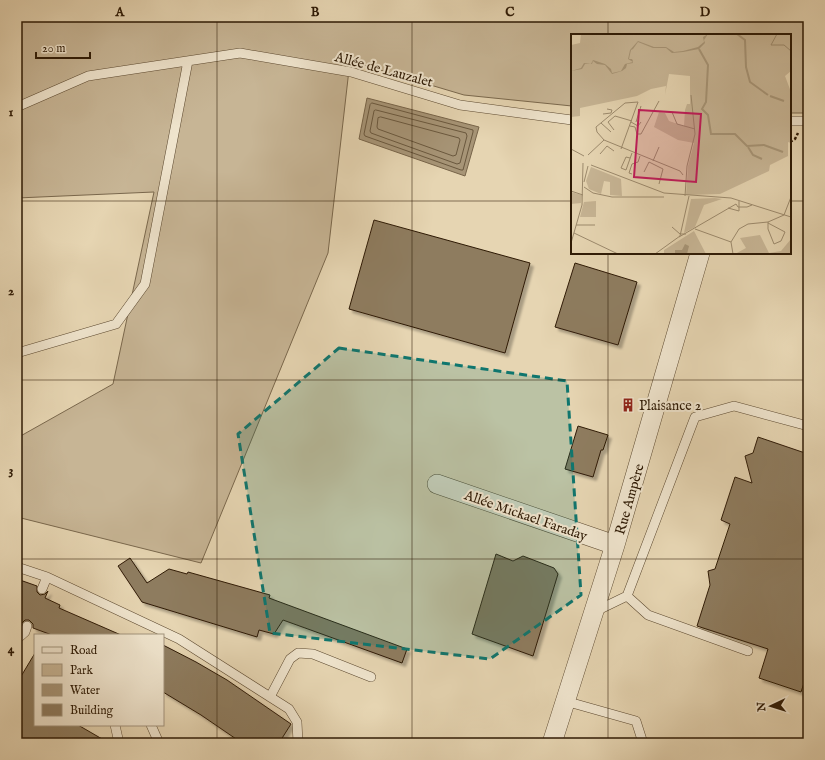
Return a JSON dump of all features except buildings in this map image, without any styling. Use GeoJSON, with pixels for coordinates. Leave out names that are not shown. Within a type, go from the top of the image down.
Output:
{"type":"FeatureCollection","features":[{"type":"Feature","properties":{"kind":"street","name":"Rue Ampère"},"geometry":{"type":"LineString","coordinates":[[552,743],[615,545],[700,254]]}},
{"type":"Feature","properties":{"kind":"street","name":"Allée Mickael Faraday"},"geometry":{"type":"LineString","coordinates":[[437,484],[615,545]]}},
{"type":"Feature","properties":{"kind":"lane","name":"Allée de Lauzalet"},"geometry":{"type":"LineString","coordinates":[[17,106],[88,76],[240,53],[351,72],[460,104],[571,120]]}},
{"type":"Feature","properties":{"kind":"lane"},"geometry":{"type":"LineString","coordinates":[[17,354],[116,324],[145,284],[188,61]]}},
{"type":"Feature","properties":{"kind":"lane"},"geometry":{"type":"LineString","coordinates":[[791,121],[808,121]]}},
{"type":"Feature","properties":{"kind":"lane"},"geometry":{"type":"LineString","coordinates":[[593,612],[627,596],[695,417],[734,406],[808,426]]}},
{"type":"Feature","properties":{"kind":"lane"},"geometry":{"type":"LineString","coordinates":[[17,567],[47,577],[179,639],[289,709],[297,722],[298,743]]}},
{"type":"Feature","properties":{"kind":"lane"},"geometry":{"type":"LineString","coordinates":[[42,588],[47,577]]}},
{"type":"Feature","properties":{"kind":"lane"},"geometry":{"type":"LineString","coordinates":[[627,596],[648,615],[748,651]]}},
{"type":"Feature","properties":{"kind":"lane"},"geometry":{"type":"LineString","coordinates":[[17,639],[25,632],[28,626]]}},
{"type":"Feature","properties":{"kind":"lane"},"geometry":{"type":"LineString","coordinates":[[270,697],[290,659],[298,653],[313,654],[371,677]]}},
{"type":"Feature","properties":{"kind":"lane"},"geometry":{"type":"LineString","coordinates":[[565,701],[636,721],[643,743]]}},
{"type":"Feature","properties":{"kind":"lane"},"geometry":{"type":"LineString","coordinates":[[115,726],[119,743]]}},
{"type":"Feature","properties":{"kind":"lane"},"geometry":{"type":"LineString","coordinates":[[151,726],[159,743]]}},
{"type":"Feature","properties":{"kind":"highlighted area"},"geometry":{"type":"Polygon","coordinates":[[[339,348],[567,381],[581,595],[490,659],[270,633],[238,434],[339,348]]]}},
{"type":"Feature","properties":{"kind":"green space"},"geometry":{"type":"Polygon","coordinates":[[[17,17],[808,17],[808,113],[791,113],[791,34],[571,34],[571,106],[464,95],[350,61],[328,253],[201,563],[17,517],[17,438],[113,384],[154,192],[17,198],[17,17]]]}},
{"type":"Feature","properties":{"kind":"water"},"geometry":{"type":"Polygon","coordinates":[[[367,98],[479,127],[465,176],[359,139],[367,98]]]}},
{"type":"Feature","properties":{"kind":"place","name":"Plaisance 2"},"geometry":{"type":"Point","coordinates":[628,405]}}]}
